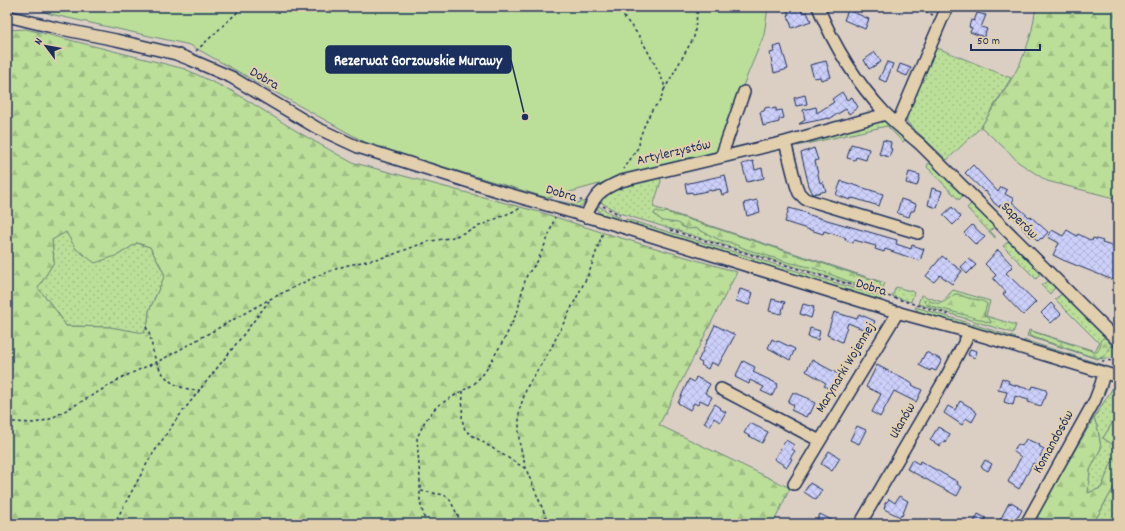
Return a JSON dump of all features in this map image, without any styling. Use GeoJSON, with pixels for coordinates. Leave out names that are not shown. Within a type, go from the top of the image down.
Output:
{"type":"FeatureCollection","features":[{"type":"Feature","properties":{"kind":"street","name":"Saperów"},"geometry":{"type":"LineString","coordinates":[[818,7],[824,23],[845,61],[862,87],[886,114],[925,149],[1118,341]]}},
{"type":"Feature","properties":{"kind":"street"},"geometry":{"type":"LineString","coordinates":[[897,124],[947,7]]}},
{"type":"Feature","properties":{"kind":"street","name":"Dobra"},"geometry":{"type":"LineString","coordinates":[[7,16],[176,54],[231,77],[317,128],[358,148],[558,209],[606,222],[898,312],[1118,377]]}},
{"type":"Feature","properties":{"kind":"street"},"geometry":{"type":"LineString","coordinates":[[721,157],[744,92]]}},
{"type":"Feature","properties":{"kind":"street","name":"Artylerzystów"},"geometry":{"type":"LineString","coordinates":[[586,217],[596,196],[602,191],[621,181],[785,142],[886,114]]}},
{"type":"Feature","properties":{"kind":"street"},"geometry":{"type":"LineString","coordinates":[[785,142],[798,192],[805,199],[918,233]]}},
{"type":"Feature","properties":{"kind":"street","name":"Marynarki Wojennej"},"geometry":{"type":"LineString","coordinates":[[794,484],[898,312]]}},
{"type":"Feature","properties":{"kind":"street","name":"Ułanów"},"geometry":{"type":"LineString","coordinates":[[860,524],[946,377],[969,332]]}},
{"type":"Feature","properties":{"kind":"street","name":"Komandosów"},"geometry":{"type":"LineString","coordinates":[[1026,524],[1095,400],[1104,373]]}},
{"type":"Feature","properties":{"kind":"street"},"geometry":{"type":"LineString","coordinates":[[721,389],[820,441]]}},
{"type":"Feature","properties":{"kind":"path"},"geometry":{"type":"LineString","coordinates":[[189,59],[243,7]]}},
{"type":"Feature","properties":{"kind":"path"},"geometry":{"type":"LineString","coordinates":[[616,7],[640,37],[659,72],[664,84],[664,90]]}},
{"type":"Feature","properties":{"kind":"path"},"geometry":{"type":"LineString","coordinates":[[623,171],[639,146],[644,124],[653,108],[659,103],[664,90],[694,37],[698,7]]}},
{"type":"Feature","properties":{"kind":"path"},"geometry":{"type":"LineString","coordinates":[[914,7],[942,19]]}},
{"type":"Feature","properties":{"kind":"path"},"geometry":{"type":"LineString","coordinates":[[592,202],[598,203],[610,211],[621,215]]}},
{"type":"Feature","properties":{"kind":"path"},"geometry":{"type":"LineString","coordinates":[[7,423],[35,423],[50,419],[123,377],[156,363],[270,299],[317,276],[337,268],[389,256],[426,242],[454,237],[521,208]]}},
{"type":"Feature","properties":{"kind":"path"},"geometry":{"type":"LineString","coordinates":[[426,524],[420,502],[421,491],[417,438],[425,421],[437,406],[474,384],[485,372],[506,336],[518,310],[527,275],[537,262],[558,209]]}},
{"type":"Feature","properties":{"kind":"path"},"geometry":{"type":"LineString","coordinates":[[549,524],[526,469],[519,441],[519,411],[527,387],[550,350],[589,273],[606,222]]}},
{"type":"Feature","properties":{"kind":"path"},"geometry":{"type":"LineString","coordinates":[[669,230],[950,315]]}},
{"type":"Feature","properties":{"kind":"path"},"geometry":{"type":"LineString","coordinates":[[114,524],[150,458],[176,420],[270,299]]}},
{"type":"Feature","properties":{"kind":"path"},"geometry":{"type":"LineString","coordinates":[[146,327],[150,333],[156,363],[167,379],[172,383],[189,390],[200,390]]}},
{"type":"Feature","properties":{"kind":"path"},"geometry":{"type":"LineString","coordinates":[[1098,361],[1118,360]]}},
{"type":"Feature","properties":{"kind":"path"},"geometry":{"type":"LineString","coordinates":[[463,391],[462,418],[465,430],[526,469]]}},
{"type":"Feature","properties":{"kind":"path"},"geometry":{"type":"LineString","coordinates":[[421,491],[444,495],[449,498],[460,520],[471,524]]}},
{"type":"Feature","properties":{"kind":"green space"},"geometry":{"type":"Polygon","coordinates":[[[34,7],[768,7],[764,35],[742,88],[719,151],[548,198],[370,145],[190,45],[50,14],[34,7]]]}},
{"type":"Feature","properties":{"kind":"green space"},"geometry":{"type":"Polygon","coordinates":[[[1036,7],[1118,7],[1118,199],[1047,181],[1018,162],[981,127],[1009,84],[1021,61],[1031,34],[1036,7]]]}},
{"type":"Feature","properties":{"kind":"green space"},"geometry":{"type":"Polygon","coordinates":[[[26,29],[185,69],[234,92],[298,132],[351,162],[543,213],[601,232],[737,272],[659,425],[790,488],[773,524],[7,524],[7,30],[26,29]],[[66,232],[52,240],[54,262],[38,288],[58,313],[66,326],[110,327],[144,333],[148,323],[149,311],[165,275],[150,247],[137,243],[118,255],[95,263],[76,249],[66,232]]]}},
{"type":"Feature","properties":{"kind":"green space"},"geometry":{"type":"Polygon","coordinates":[[[935,47],[1011,78],[981,127],[947,160],[907,122],[906,111],[935,47]]]}},
{"type":"Feature","properties":{"kind":"green space"},"geometry":{"type":"Polygon","coordinates":[[[884,119],[908,137],[903,142],[887,126],[797,146],[797,141],[884,119]]]}},
{"type":"Feature","properties":{"kind":"green space"},"geometry":{"type":"Polygon","coordinates":[[[930,159],[964,194],[959,200],[927,167],[930,159]]]}},
{"type":"Feature","properties":{"kind":"green space"},"geometry":{"type":"Polygon","coordinates":[[[659,176],[661,181],[653,207],[885,283],[881,293],[619,213],[599,201],[603,196],[617,188],[659,176]]]}},
{"type":"Feature","properties":{"kind":"green space"},"geometry":{"type":"Polygon","coordinates":[[[557,201],[573,204],[586,202],[579,207],[572,208],[557,201]]]}},
{"type":"Feature","properties":{"kind":"green space"},"geometry":{"type":"Polygon","coordinates":[[[973,202],[996,225],[990,231],[995,238],[967,208],[973,202]]]}},
{"type":"Feature","properties":{"kind":"green space"},"geometry":{"type":"Polygon","coordinates":[[[597,205],[621,218],[620,222],[608,219],[602,215],[597,205]]]}},
{"type":"Feature","properties":{"kind":"green space"},"geometry":{"type":"Polygon","coordinates":[[[656,211],[662,213],[666,212],[879,282],[881,286],[880,288],[876,289],[865,286],[814,268],[787,262],[746,249],[720,240],[695,228],[689,229],[678,223],[663,221],[655,215],[654,213],[656,211]]]}},
{"type":"Feature","properties":{"kind":"green space"},"geometry":{"type":"Polygon","coordinates":[[[626,219],[882,297],[880,300],[625,224],[626,219]]]}},
{"type":"Feature","properties":{"kind":"green space"},"geometry":{"type":"Polygon","coordinates":[[[66,231],[76,249],[118,255],[137,243],[150,247],[165,275],[149,311],[148,323],[144,334],[110,327],[66,326],[58,313],[38,288],[54,262],[52,240],[66,231]]]}},
{"type":"Feature","properties":{"kind":"green space"},"geometry":{"type":"Polygon","coordinates":[[[1010,240],[1042,271],[1036,279],[1003,246],[1010,240]]]}},
{"type":"Feature","properties":{"kind":"green space"},"geometry":{"type":"Polygon","coordinates":[[[1051,280],[1056,286],[1050,294],[1041,285],[1051,280]]]}},
{"type":"Feature","properties":{"kind":"green space"},"geometry":{"type":"Polygon","coordinates":[[[896,287],[914,292],[911,302],[892,296],[896,287]]]}},
{"type":"Feature","properties":{"kind":"green space"},"geometry":{"type":"Polygon","coordinates":[[[953,290],[990,301],[986,316],[1016,325],[1013,333],[918,304],[921,295],[942,302],[953,290]]]}},
{"type":"Feature","properties":{"kind":"green space"},"geometry":{"type":"Polygon","coordinates":[[[1063,293],[1086,314],[1103,333],[1116,350],[1118,357],[1097,359],[1027,336],[1029,330],[1095,351],[1099,343],[1055,299],[1063,293]]]}},
{"type":"Feature","properties":{"kind":"green space"},"geometry":{"type":"Polygon","coordinates":[[[955,294],[985,302],[987,304],[984,315],[991,321],[991,323],[927,305],[924,302],[926,299],[935,303],[941,303],[955,294]]]}},
{"type":"Feature","properties":{"kind":"green space"},"geometry":{"type":"Polygon","coordinates":[[[915,307],[969,323],[969,327],[917,311],[915,307]]]}},
{"type":"Feature","properties":{"kind":"green space"},"geometry":{"type":"Polygon","coordinates":[[[973,324],[1016,338],[1013,340],[971,328],[973,324]]]}},
{"type":"Feature","properties":{"kind":"green space"},"geometry":{"type":"Polygon","coordinates":[[[1031,331],[1095,352],[1099,349],[1100,341],[1103,338],[1106,338],[1111,345],[1104,356],[1096,358],[1030,336],[1029,334],[1031,331]]]}},
{"type":"Feature","properties":{"kind":"green space"},"geometry":{"type":"Polygon","coordinates":[[[1024,340],[1102,364],[1103,367],[1025,344],[1024,340]]]}},
{"type":"Feature","properties":{"kind":"green space"},"geometry":{"type":"Polygon","coordinates":[[[1114,386],[1118,388],[1118,414],[1103,438],[1118,448],[1118,459],[1112,462],[1101,488],[1088,493],[1090,470],[1101,448],[1094,418],[1114,386]]]}},
{"type":"Feature","properties":{"kind":"green space"},"geometry":{"type":"Polygon","coordinates":[[[1118,414],[1118,448],[1103,438],[1118,414]]]}},
{"type":"Feature","properties":{"kind":"green space"},"geometry":{"type":"Polygon","coordinates":[[[1094,418],[1101,448],[1090,470],[1088,493],[1101,488],[1112,462],[1118,459],[1118,480],[1093,524],[1049,524],[1036,516],[1094,418]]]}},
{"type":"Feature","properties":{"kind":"green space"},"geometry":{"type":"Polygon","coordinates":[[[1118,480],[1118,524],[1093,524],[1118,480]]]}},
{"type":"Feature","properties":{"kind":"building"},"geometry":{"type":"Polygon","coordinates":[[[786,7],[800,7],[802,13],[807,12],[811,21],[792,28],[786,7]]]}},
{"type":"Feature","properties":{"kind":"building"},"geometry":{"type":"Polygon","coordinates":[[[848,10],[869,19],[865,29],[844,20],[848,10]]]}},
{"type":"Feature","properties":{"kind":"building"},"geometry":{"type":"Polygon","coordinates":[[[977,13],[986,15],[981,27],[987,29],[984,37],[970,32],[972,28],[969,27],[971,20],[974,21],[977,13]]]}},
{"type":"Feature","properties":{"kind":"building"},"geometry":{"type":"Polygon","coordinates":[[[781,45],[788,69],[774,73],[770,53],[774,52],[773,47],[781,45]]]}},
{"type":"Feature","properties":{"kind":"building"},"geometry":{"type":"Polygon","coordinates":[[[875,52],[881,62],[869,69],[864,60],[875,52]]]}},
{"type":"Feature","properties":{"kind":"building"},"geometry":{"type":"Polygon","coordinates":[[[826,61],[831,77],[821,80],[820,77],[814,78],[810,65],[826,61]]]}},
{"type":"Feature","properties":{"kind":"building"},"geometry":{"type":"Polygon","coordinates":[[[887,62],[893,64],[886,82],[879,79],[887,62]]]}},
{"type":"Feature","properties":{"kind":"building"},"geometry":{"type":"Polygon","coordinates":[[[900,64],[911,68],[907,76],[897,72],[900,64]]]}},
{"type":"Feature","properties":{"kind":"building"},"geometry":{"type":"Polygon","coordinates":[[[842,92],[847,100],[852,97],[858,107],[849,114],[846,109],[829,119],[799,124],[805,120],[803,110],[816,107],[817,113],[834,102],[832,99],[842,92]]]}},
{"type":"Feature","properties":{"kind":"building"},"geometry":{"type":"Polygon","coordinates":[[[805,95],[807,104],[796,106],[794,98],[805,95]]]}},
{"type":"Feature","properties":{"kind":"building"},"geometry":{"type":"Polygon","coordinates":[[[769,107],[771,109],[776,108],[776,111],[782,110],[784,118],[779,119],[779,122],[763,126],[760,112],[769,107]]]}},
{"type":"Feature","properties":{"kind":"building"},"geometry":{"type":"Polygon","coordinates":[[[883,140],[891,142],[890,148],[892,149],[889,157],[879,154],[883,140]]]}},
{"type":"Feature","properties":{"kind":"building"},"geometry":{"type":"Polygon","coordinates":[[[851,144],[869,149],[866,160],[856,157],[855,160],[847,158],[851,144]]]}},
{"type":"Feature","properties":{"kind":"building"},"geometry":{"type":"Polygon","coordinates":[[[814,148],[818,160],[815,161],[820,183],[823,182],[826,191],[813,194],[809,186],[801,153],[814,148]]]}},
{"type":"Feature","properties":{"kind":"building"},"geometry":{"type":"Polygon","coordinates":[[[753,161],[755,170],[762,168],[764,178],[747,182],[742,164],[753,161]]]}},
{"type":"Feature","properties":{"kind":"building"},"geometry":{"type":"Polygon","coordinates":[[[973,165],[998,192],[1001,187],[1007,190],[1005,194],[1014,199],[1012,202],[1048,232],[1042,239],[1041,238],[1038,241],[1032,235],[1031,237],[1014,218],[1017,214],[1000,205],[999,207],[994,203],[986,191],[985,192],[965,173],[973,165]]]}},
{"type":"Feature","properties":{"kind":"building"},"geometry":{"type":"Polygon","coordinates":[[[909,172],[920,175],[917,186],[906,183],[909,172]]]}},
{"type":"Feature","properties":{"kind":"building"},"geometry":{"type":"Polygon","coordinates":[[[725,175],[729,193],[722,195],[720,189],[693,194],[692,192],[687,193],[685,184],[725,175]]]}},
{"type":"Feature","properties":{"kind":"building"},"geometry":{"type":"Polygon","coordinates":[[[841,181],[883,194],[879,206],[853,198],[850,200],[836,195],[841,181]]]}},
{"type":"Feature","properties":{"kind":"building"},"geometry":{"type":"Polygon","coordinates":[[[932,188],[942,191],[937,208],[928,205],[932,188]]]}},
{"type":"Feature","properties":{"kind":"building"},"geometry":{"type":"Polygon","coordinates":[[[901,199],[916,204],[914,211],[911,211],[909,217],[897,213],[901,199]]]}},
{"type":"Feature","properties":{"kind":"building"},"geometry":{"type":"Polygon","coordinates":[[[757,200],[760,212],[747,216],[744,203],[757,200]]]}},
{"type":"Feature","properties":{"kind":"building"},"geometry":{"type":"Polygon","coordinates":[[[952,207],[961,217],[953,225],[943,215],[952,207]]]}},
{"type":"Feature","properties":{"kind":"building"},"geometry":{"type":"Polygon","coordinates":[[[789,208],[897,240],[896,244],[911,249],[912,245],[924,249],[920,261],[885,249],[884,252],[875,249],[876,246],[854,240],[853,243],[845,240],[846,238],[824,231],[823,234],[785,222],[789,208]]]}},
{"type":"Feature","properties":{"kind":"building"},"geometry":{"type":"Polygon","coordinates":[[[972,225],[985,237],[976,245],[964,233],[972,225]]]}},
{"type":"Feature","properties":{"kind":"building"},"geometry":{"type":"Polygon","coordinates":[[[1052,230],[1063,236],[1067,230],[1077,236],[1078,234],[1092,241],[1093,238],[1103,241],[1102,243],[1118,248],[1118,282],[1053,255],[1059,243],[1048,237],[1052,230]]]}},
{"type":"Feature","properties":{"kind":"building"},"geometry":{"type":"Polygon","coordinates":[[[998,250],[1013,266],[1006,273],[1036,302],[1023,315],[1003,294],[1006,292],[993,278],[996,275],[985,264],[998,250]]]}},
{"type":"Feature","properties":{"kind":"building"},"geometry":{"type":"Polygon","coordinates":[[[942,256],[962,271],[952,284],[940,275],[934,282],[926,276],[942,256]]]}},
{"type":"Feature","properties":{"kind":"building"},"geometry":{"type":"Polygon","coordinates":[[[969,259],[976,265],[967,274],[961,267],[969,259]]]}},
{"type":"Feature","properties":{"kind":"building"},"geometry":{"type":"Polygon","coordinates":[[[740,289],[753,293],[749,305],[736,301],[740,289]]]}},
{"type":"Feature","properties":{"kind":"building"},"geometry":{"type":"Polygon","coordinates":[[[772,299],[785,302],[781,314],[769,311],[772,299]]]}},
{"type":"Feature","properties":{"kind":"building"},"geometry":{"type":"Polygon","coordinates":[[[1051,303],[1061,314],[1051,323],[1041,313],[1051,303]]]}},
{"type":"Feature","properties":{"kind":"building"},"geometry":{"type":"Polygon","coordinates":[[[803,304],[814,307],[811,318],[800,314],[803,304]]]}},
{"type":"Feature","properties":{"kind":"building"},"geometry":{"type":"Polygon","coordinates":[[[834,312],[857,319],[859,314],[875,321],[870,332],[848,323],[842,342],[827,335],[834,312]]]}},
{"type":"Feature","properties":{"kind":"building"},"geometry":{"type":"Polygon","coordinates":[[[715,325],[735,335],[718,366],[711,362],[708,369],[701,365],[702,363],[698,361],[715,325]]]}},
{"type":"Feature","properties":{"kind":"building"},"geometry":{"type":"Polygon","coordinates":[[[810,328],[820,331],[818,340],[808,337],[810,328]]]}},
{"type":"Feature","properties":{"kind":"building"},"geometry":{"type":"Polygon","coordinates":[[[772,339],[795,349],[790,360],[768,348],[772,339]]]}},
{"type":"Feature","properties":{"kind":"building"},"geometry":{"type":"Polygon","coordinates":[[[970,349],[977,351],[975,358],[968,355],[970,349]]]}},
{"type":"Feature","properties":{"kind":"building"},"geometry":{"type":"Polygon","coordinates":[[[926,352],[942,360],[936,371],[931,369],[930,371],[919,365],[926,352]]]}},
{"type":"Feature","properties":{"kind":"building"},"geometry":{"type":"Polygon","coordinates":[[[812,360],[842,376],[835,388],[834,387],[832,390],[824,386],[826,383],[806,371],[812,360]]]}},
{"type":"Feature","properties":{"kind":"building"},"geometry":{"type":"Polygon","coordinates":[[[743,361],[755,367],[753,372],[778,384],[772,396],[761,391],[764,387],[750,380],[749,384],[735,377],[743,361]]]}},
{"type":"Feature","properties":{"kind":"building"},"geometry":{"type":"Polygon","coordinates":[[[877,365],[922,390],[916,402],[894,391],[880,417],[872,412],[881,394],[866,387],[877,365]]]}},
{"type":"Feature","properties":{"kind":"building"},"geometry":{"type":"Polygon","coordinates":[[[696,377],[710,384],[705,393],[712,397],[708,404],[700,400],[698,405],[694,403],[690,410],[678,403],[689,379],[694,382],[696,377]]]}},
{"type":"Feature","properties":{"kind":"building"},"geometry":{"type":"Polygon","coordinates":[[[1002,378],[1009,381],[1008,383],[1028,389],[1032,389],[1033,386],[1046,390],[1047,392],[1045,399],[1041,406],[1028,402],[1029,400],[1015,396],[1013,405],[1004,402],[1007,392],[998,390],[1002,378]]]}},
{"type":"Feature","properties":{"kind":"building"},"geometry":{"type":"Polygon","coordinates":[[[793,392],[810,399],[815,403],[810,414],[808,413],[806,417],[791,410],[794,405],[788,402],[793,392]]]}},
{"type":"Feature","properties":{"kind":"building"},"geometry":{"type":"Polygon","coordinates":[[[960,401],[972,408],[977,413],[972,422],[966,418],[962,425],[944,413],[948,406],[955,410],[960,401]]]}},
{"type":"Feature","properties":{"kind":"building"},"geometry":{"type":"Polygon","coordinates":[[[715,404],[726,412],[720,422],[714,418],[710,426],[704,423],[715,404]]]}},
{"type":"Feature","properties":{"kind":"building"},"geometry":{"type":"Polygon","coordinates":[[[750,423],[768,432],[762,443],[744,433],[750,423]]]}},
{"type":"Feature","properties":{"kind":"building"},"geometry":{"type":"Polygon","coordinates":[[[857,426],[866,430],[859,444],[850,440],[857,426]]]}},
{"type":"Feature","properties":{"kind":"building"},"geometry":{"type":"Polygon","coordinates":[[[938,427],[950,434],[945,443],[943,442],[940,446],[930,440],[938,427]]]}},
{"type":"Feature","properties":{"kind":"building"},"geometry":{"type":"Polygon","coordinates":[[[1026,439],[1040,445],[1039,446],[1044,449],[1040,456],[1043,458],[1039,466],[1033,463],[1019,489],[1008,482],[1021,457],[1013,451],[1018,444],[1022,446],[1026,439]]]}},
{"type":"Feature","properties":{"kind":"building"},"geometry":{"type":"Polygon","coordinates":[[[786,440],[794,445],[792,449],[795,451],[790,458],[792,459],[787,467],[774,459],[786,440]]]}},
{"type":"Feature","properties":{"kind":"building"},"geometry":{"type":"Polygon","coordinates":[[[829,451],[840,458],[832,471],[821,464],[829,451]]]}},
{"type":"Feature","properties":{"kind":"building"},"geometry":{"type":"Polygon","coordinates":[[[912,460],[919,464],[920,461],[958,482],[957,484],[962,487],[957,496],[907,469],[912,460]]]}},
{"type":"Feature","properties":{"kind":"building"},"geometry":{"type":"Polygon","coordinates":[[[985,460],[992,464],[988,471],[981,467],[985,460]]]}},
{"type":"Feature","properties":{"kind":"building"},"geometry":{"type":"Polygon","coordinates":[[[810,483],[822,490],[816,500],[804,492],[810,483]]]}},
{"type":"Feature","properties":{"kind":"building"},"geometry":{"type":"Polygon","coordinates":[[[899,496],[908,501],[902,516],[901,515],[900,517],[884,509],[885,503],[889,499],[895,503],[899,496]]]}},
{"type":"Feature","properties":{"kind":"building"},"geometry":{"type":"Polygon","coordinates":[[[1011,502],[1022,510],[1018,517],[1017,516],[1012,524],[998,524],[1009,503],[1011,504],[1011,502]]]}},
{"type":"Feature","properties":{"kind":"building"},"geometry":{"type":"Polygon","coordinates":[[[820,514],[839,524],[815,524],[820,514]]]}},
{"type":"Feature","properties":{"kind":"building"},"geometry":{"type":"Polygon","coordinates":[[[978,514],[986,518],[983,524],[973,524],[978,514]]]}},
{"type":"Feature","properties":{"kind":"place","name":"Rezerwat Gorzowskie Murawy"},"geometry":{"type":"Point","coordinates":[525,117]}}]}
